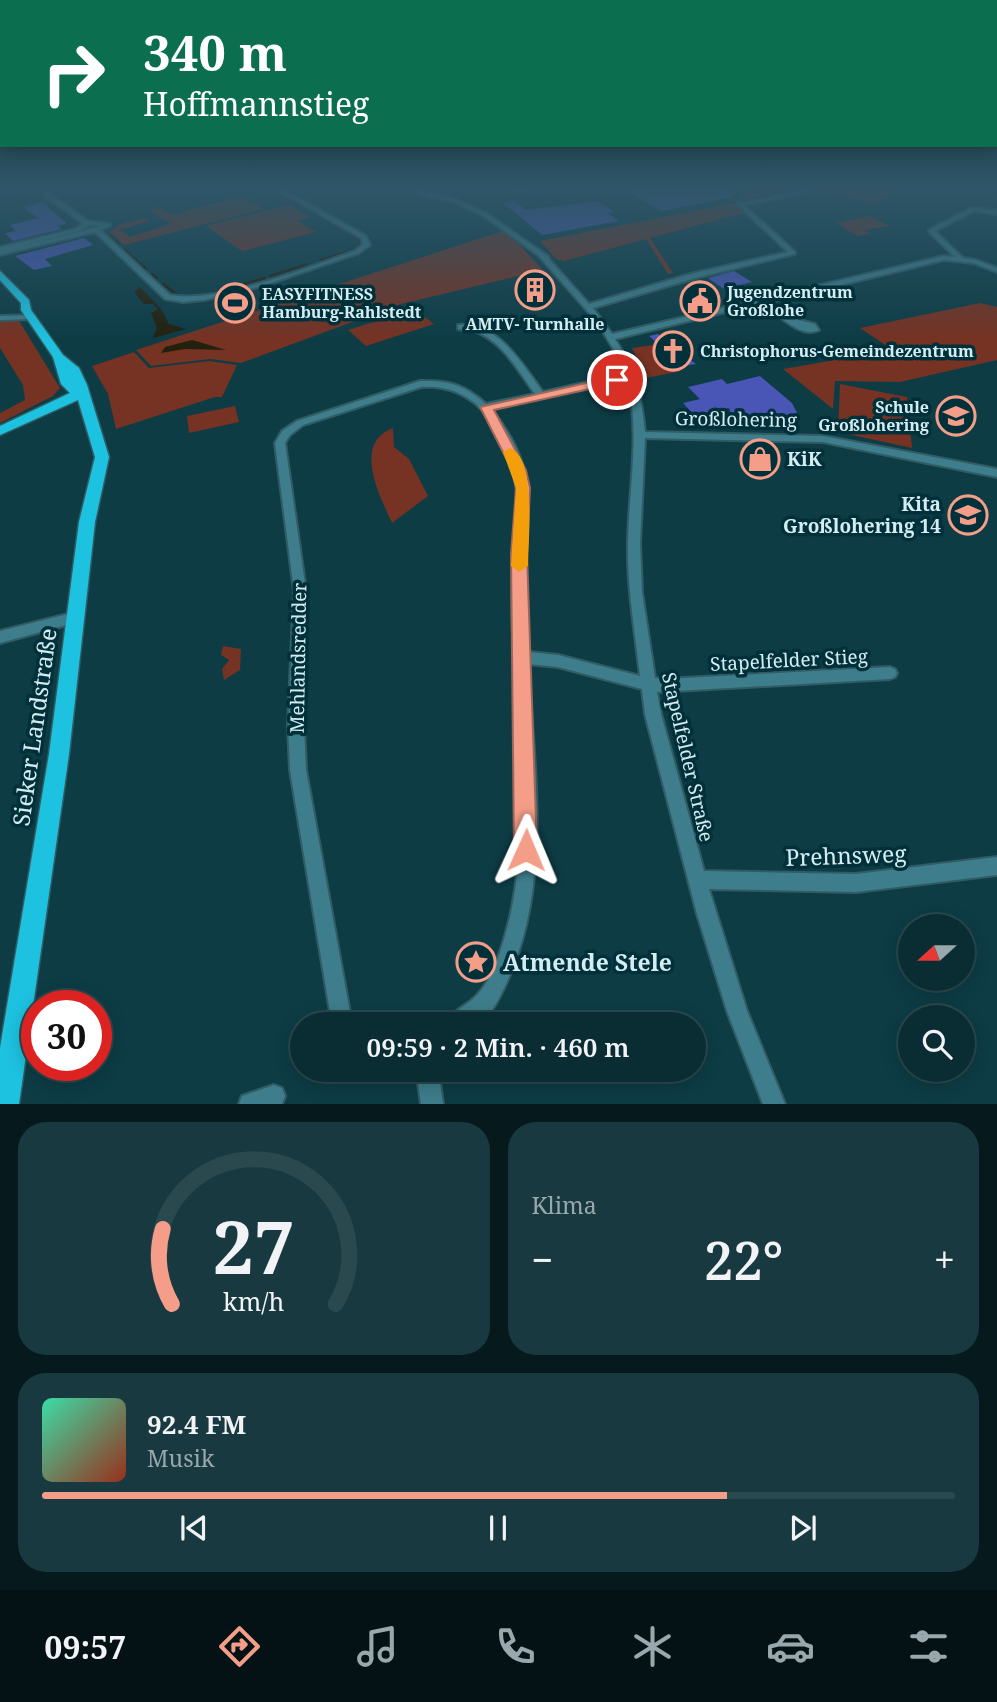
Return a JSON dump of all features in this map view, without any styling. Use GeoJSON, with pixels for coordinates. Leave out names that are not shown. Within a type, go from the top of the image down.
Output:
{"type":"FeatureCollection","features":[{"type":"Feature","properties":{"kind":"main road","name":"Sieker Landstraße"},"geometry":{"type":"LineString","coordinates":[[0,274],[26,302],[24,311]]}},
{"type":"Feature","properties":{"kind":"main road","name":"Sieker Landstraße"},"geometry":{"type":"LineString","coordinates":[[0,283],[59,357],[80,395],[102,457],[89,506],[59,754],[5,1104]]}},
{"type":"Feature","properties":{"kind":"main road"},"geometry":{"type":"LineString","coordinates":[[0,428],[56,400],[80,395]]}},
{"type":"Feature","properties":{"kind":"main road"},"geometry":{"type":"LineString","coordinates":[[39,414],[67,409],[80,395]]}},
{"type":"Feature","properties":{"kind":"main road"},"geometry":{"type":"LineString","coordinates":[[0,428],[80,395]]}},
{"type":"Feature","properties":{"kind":"street"},"geometry":{"type":"LineString","coordinates":[[0,251],[53,238]]}},
{"type":"Feature","properties":{"kind":"street"},"geometry":{"type":"LineString","coordinates":[[104,238],[168,297],[182,301],[213,297],[356,252],[367,245],[364,238]]}},
{"type":"Feature","properties":{"kind":"street","name":"Stapelfelder Straße"},"geometry":{"type":"LineString","coordinates":[[520,238],[541,254],[588,307],[611,337],[632,379],[638,401],[640,435],[634,542],[636,592],[648,684],[696,880],[737,1011],[774,1104]]}},
{"type":"Feature","properties":{"kind":"street"},"geometry":{"type":"LineString","coordinates":[[588,307],[697,275],[793,253],[776,238]]}},
{"type":"Feature","properties":{"kind":"street"},"geometry":{"type":"LineString","coordinates":[[938,238],[960,258]]}},
{"type":"Feature","properties":{"kind":"street"},"geometry":{"type":"LineString","coordinates":[[611,337],[944,258],[960,258],[997,270]]}},
{"type":"Feature","properties":{"kind":"street"},"geometry":{"type":"LineString","coordinates":[[764,301],[793,321]]}},
{"type":"Feature","properties":{"kind":"street"},"geometry":{"type":"LineString","coordinates":[[0,317],[13,310],[24,311]]}},
{"type":"Feature","properties":{"kind":"street"},"geometry":{"type":"LineString","coordinates":[[0,317],[24,311]]}},
{"type":"Feature","properties":{"kind":"street"},"geometry":{"type":"LineString","coordinates":[[461,327],[477,327],[490,334],[541,395]]}},
{"type":"Feature","properties":{"kind":"street"},"geometry":{"type":"LineString","coordinates":[[472,1012],[488,999],[513,948],[527,836],[519,554],[523,488],[519,470],[487,407],[611,380],[632,379]]}},
{"type":"Feature","properties":{"kind":"street","name":"Mehlandsredder"},"geometry":{"type":"LineString","coordinates":[[340,1012],[298,770],[296,726],[300,591],[280,441],[288,431],[300,424],[428,383],[452,385],[487,407]]}},
{"type":"Feature","properties":{"kind":"street","name":"Großlohering"},"geometry":{"type":"LineString","coordinates":[[640,435],[823,439],[997,472]]}},
{"type":"Feature","properties":{"kind":"street"},"geometry":{"type":"LineString","coordinates":[[0,637],[76,617]]}},
{"type":"Feature","properties":{"kind":"street"},"geometry":{"type":"LineString","coordinates":[[522,658],[548,657],[648,684]]}},
{"type":"Feature","properties":{"kind":"street","name":"Stapelfelder Stieg"},"geometry":{"type":"LineString","coordinates":[[648,684],[890,673]]}},
{"type":"Feature","properties":{"kind":"street","name":"Prehnsweg"},"geometry":{"type":"LineString","coordinates":[[696,880],[856,883],[997,866]]}},
{"type":"Feature","properties":{"kind":"street"},"geometry":{"type":"LineString","coordinates":[[429,1082],[432,1104]]}},
{"type":"Feature","properties":{"kind":"street"},"geometry":{"type":"LineString","coordinates":[[250,1104],[274,1096]]}},
{"type":"Feature","properties":{"kind":"shaded area"},"geometry":{"type":"Polygon","coordinates":[[[116,238],[153,238],[124,245],[116,238]]]}},
{"type":"Feature","properties":{"kind":"shaded area"},"geometry":{"type":"Polygon","coordinates":[[[223,238],[295,238],[242,251],[223,238]]]}},
{"type":"Feature","properties":{"kind":"shaded area"},"geometry":{"type":"Polygon","coordinates":[[[483,238],[513,238],[543,270],[401,304],[241,363],[210,359],[151,366],[136,350],[483,238]]]}},
{"type":"Feature","properties":{"kind":"shaded area"},"geometry":{"type":"Polygon","coordinates":[[[558,238],[652,238],[673,273],[668,274],[646,239],[564,261],[556,259],[540,241],[558,238]]]}},
{"type":"Feature","properties":{"kind":"shaded area"},"geometry":{"type":"Polygon","coordinates":[[[140,287],[161,309],[169,324],[186,329],[153,338],[157,328],[151,313],[158,309],[153,304],[144,304],[134,292],[140,287]]]}},
{"type":"Feature","properties":{"kind":"shaded area"},"geometry":{"type":"Polygon","coordinates":[[[980,303],[997,307],[997,360],[900,382],[835,381],[833,409],[783,369],[893,350],[860,328],[980,303]]]}},
{"type":"Feature","properties":{"kind":"shaded area"},"geometry":{"type":"Polygon","coordinates":[[[415,309],[434,324],[366,346],[348,330],[415,309]]]}},
{"type":"Feature","properties":{"kind":"shaded area"},"geometry":{"type":"Polygon","coordinates":[[[18,319],[60,388],[53,396],[0,423],[0,413],[25,400],[23,385],[0,348],[0,321],[18,319]]]}},
{"type":"Feature","properties":{"kind":"shaded area"},"geometry":{"type":"Polygon","coordinates":[[[192,340],[226,350],[185,349],[161,353],[165,347],[192,340]]]}},
{"type":"Feature","properties":{"kind":"shaded area"},"geometry":{"type":"Polygon","coordinates":[[[653,345],[681,371],[646,378],[632,348],[653,345]]]}},
{"type":"Feature","properties":{"kind":"shaded area"},"geometry":{"type":"Polygon","coordinates":[[[134,352],[149,368],[209,361],[237,365],[222,397],[116,429],[108,394],[92,366],[134,352]]]}},
{"type":"Feature","properties":{"kind":"shaded area"},"geometry":{"type":"Polygon","coordinates":[[[840,384],[907,397],[912,448],[838,432],[840,384]]]}},
{"type":"Feature","properties":{"kind":"shaded area"},"geometry":{"type":"Polygon","coordinates":[[[235,406],[239,422],[189,433],[187,416],[235,406]]]}},
{"type":"Feature","properties":{"kind":"shaded area"},"geometry":{"type":"Polygon","coordinates":[[[393,428],[394,447],[409,459],[428,496],[392,523],[376,485],[372,458],[374,446],[381,435],[393,428]]]}},
{"type":"Feature","properties":{"kind":"shaded area"},"geometry":{"type":"Polygon","coordinates":[[[223,646],[241,649],[240,670],[224,680],[222,669],[229,660],[221,655],[223,646]]]}},
{"type":"Feature","properties":{"kind":"building"},"geometry":{"type":"Polygon","coordinates":[[[10,238],[27,238],[13,241],[10,238]]]}},
{"type":"Feature","properties":{"kind":"building"},"geometry":{"type":"Polygon","coordinates":[[[84,238],[93,245],[45,259],[52,266],[34,270],[15,256],[84,238]]]}},
{"type":"Feature","properties":{"kind":"building"},"geometry":{"type":"Polygon","coordinates":[[[734,271],[752,282],[724,289],[708,278],[734,271]]]}},
{"type":"Feature","properties":{"kind":"building","name":"AMTV- Turnhalle"},"geometry":{"type":"Polygon","coordinates":[[[539,279],[553,296],[527,296],[519,285],[539,279]]]}},
{"type":"Feature","properties":{"kind":"building","name":"Christophorus-Gemeindezentrum"},"geometry":{"type":"Polygon","coordinates":[[[658,334],[696,364],[683,366],[649,336],[658,334]]]}},
{"type":"Feature","properties":{"kind":"building"},"geometry":{"type":"Polygon","coordinates":[[[760,376],[792,403],[800,419],[733,418],[729,408],[695,416],[683,403],[700,399],[688,387],[722,379],[727,384],[760,376]]]}},
{"type":"Feature","properties":{"kind":"waterway"},"geometry":{"type":"LineString","coordinates":[[111,238],[119,244]]}},
{"type":"Feature","properties":{"kind":"waterway"},"geometry":{"type":"LineString","coordinates":[[356,238],[360,240]]}},
{"type":"Feature","properties":{"kind":"waterway"},"geometry":{"type":"LineString","coordinates":[[320,260],[356,249],[361,242]]}},
{"type":"Feature","properties":{"kind":"waterway"},"geometry":{"type":"LineString","coordinates":[[124,249],[144,267]]}},
{"type":"Feature","properties":{"kind":"waterway"},"geometry":{"type":"LineString","coordinates":[[270,276],[305,265]]}},
{"type":"Feature","properties":{"kind":"waterway"},"geometry":{"type":"LineString","coordinates":[[299,267],[305,265]]}},
{"type":"Feature","properties":{"kind":"waterway"},"geometry":{"type":"LineString","coordinates":[[152,274],[157,278]]}},
{"type":"Feature","properties":{"kind":"waterway"},"geometry":{"type":"LineString","coordinates":[[207,295],[265,278]]}},
{"type":"Feature","properties":{"kind":"waterway"},"geometry":{"type":"LineString","coordinates":[[163,284],[180,297]]}},
{"type":"Feature","properties":{"kind":"slow traffic"},"geometry":{"type":"LineString","coordinates":[[510,452],[519,470],[524,499],[519,566]]}},
{"type":"Feature","properties":{"kind":"place","name":"AMTV- Turnhalle"},"geometry":{"type":"Point","coordinates":[535,290]}},
{"type":"Feature","properties":{"kind":"place","name":"Jugendzentrum Großlohe"},"geometry":{"type":"Point","coordinates":[700,301]}},
{"type":"Feature","properties":{"kind":"place","name":"EASYFITNESS Hamburg-Rahlstedt"},"geometry":{"type":"Point","coordinates":[235,303]}},
{"type":"Feature","properties":{"kind":"place","name":"Christophorus-Gemeindezentrum"},"geometry":{"type":"Point","coordinates":[673,351]}},
{"type":"Feature","properties":{"kind":"place","name":"Schule Großlohering"},"geometry":{"type":"Point","coordinates":[956,416]}},
{"type":"Feature","properties":{"kind":"place","name":"KiK"},"geometry":{"type":"Point","coordinates":[760,459]}},
{"type":"Feature","properties":{"kind":"place","name":"Kita Großlohering 14"},"geometry":{"type":"Point","coordinates":[968,515]}},
{"type":"Feature","properties":{"kind":"place","name":"Atmende Stele"},"geometry":{"type":"Point","coordinates":[476,962]}},
{"type":"Feature","properties":{"kind":"route"},"geometry":{"type":"LineString","coordinates":[[526,850],[519,554],[524,499],[519,470],[487,407],[617,380]]}}]}
